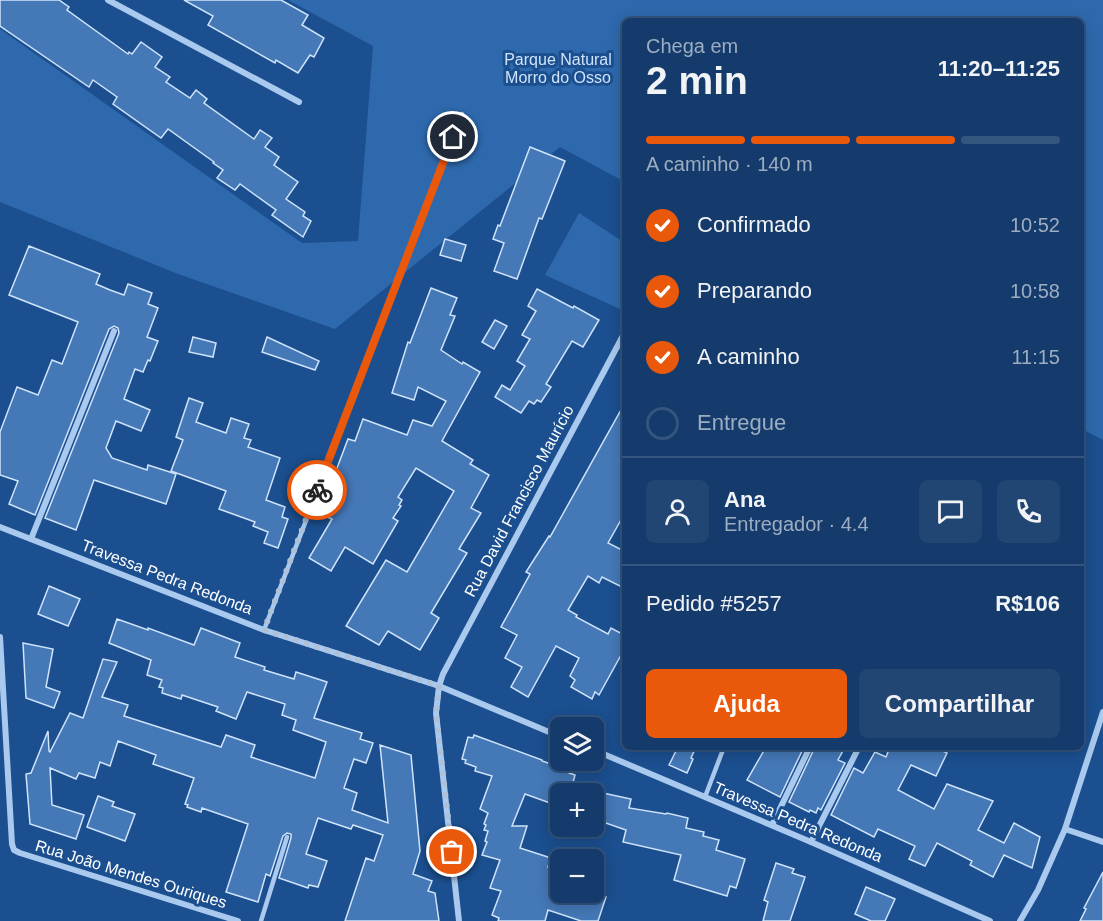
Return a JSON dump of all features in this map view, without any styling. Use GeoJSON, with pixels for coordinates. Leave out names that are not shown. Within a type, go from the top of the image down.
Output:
{"type":"FeatureCollection","features":[{"type":"Feature","properties":{"kind":"street"},"geometry":{"type":"LineString","coordinates":[[108,0],[299,102]]}},
{"type":"Feature","properties":{"kind":"street"},"geometry":{"type":"LineString","coordinates":[[31,539],[114,331]]}},
{"type":"Feature","properties":{"kind":"street","name":"Rua David Francisco Maurício"},"geometry":{"type":"LineString","coordinates":[[459,921],[436,713],[439,686],[443,674],[622,338]]}},
{"type":"Feature","properties":{"kind":"street","name":"Travessa Pedra Redonda"},"geometry":{"type":"LineString","coordinates":[[0,527],[264,630],[439,686],[550,731]]}},
{"type":"Feature","properties":{"kind":"street","name":"Rua João Mendes Ouriques"},"geometry":{"type":"LineString","coordinates":[[0,637],[14,850],[238,921]]}},
{"type":"Feature","properties":{"kind":"street"},"geometry":{"type":"LineString","coordinates":[[1020,921],[1038,890],[1065,829],[1103,712]]}},
{"type":"Feature","properties":{"kind":"street"},"geometry":{"type":"LineString","coordinates":[[772,825],[809,750]]}},
{"type":"Feature","properties":{"kind":"street"},"geometry":{"type":"LineString","coordinates":[[811,842],[857,750]]}},
{"type":"Feature","properties":{"kind":"street","name":"Travessa Pedra Redonda"},"geometry":{"type":"LineString","coordinates":[[604,754],[990,921]]}},
{"type":"Feature","properties":{"kind":"street"},"geometry":{"type":"LineString","coordinates":[[1065,829],[1103,843]]}},
{"type":"Feature","properties":{"kind":"lane"},"geometry":{"type":"LineString","coordinates":[[264,630],[462,114]]}},
{"type":"Feature","properties":{"kind":"lane"},"geometry":{"type":"LineString","coordinates":[[705,796],[723,750]]}},
{"type":"Feature","properties":{"kind":"lane"},"geometry":{"type":"LineString","coordinates":[[261,921],[287,837]]}},
{"type":"Feature","properties":{"kind":"green space","name":"Parque Natural Morro do Osso"},"geometry":{"type":"Polygon","coordinates":[[[288,0],[1103,0],[1103,440],[1084,430],[1084,18],[622,18],[622,180],[560,147],[335,329],[178,274],[0,202],[0,29],[302,243],[358,241],[373,46],[288,0]]]}},
{"type":"Feature","properties":{"kind":"green space"},"geometry":{"type":"Polygon","coordinates":[[[579,213],[622,241],[622,310],[545,275],[579,213]]]}},
{"type":"Feature","properties":{"kind":"building"},"geometry":{"type":"Polygon","coordinates":[[[0,0],[59,0],[69,7],[67,10],[128,54],[129,52],[132,54],[141,42],[162,57],[155,67],[170,77],[166,82],[190,98],[196,90],[207,99],[204,103],[254,139],[260,130],[272,138],[265,147],[279,157],[274,165],[298,182],[286,199],[305,212],[303,216],[311,221],[303,237],[272,215],[276,210],[240,184],[235,190],[217,178],[223,170],[168,129],[161,138],[113,104],[117,97],[93,80],[89,87],[0,26],[0,0]]]}},
{"type":"Feature","properties":{"kind":"building"},"geometry":{"type":"Polygon","coordinates":[[[184,0],[281,0],[308,15],[302,25],[324,38],[314,57],[310,55],[298,73],[276,60],[275,63],[208,25],[213,16],[184,0]]]}},
{"type":"Feature","properties":{"kind":"building"},"geometry":{"type":"Polygon","coordinates":[[[530,147],[565,161],[542,219],[539,218],[517,279],[494,271],[504,243],[493,239],[530,147]]]}},
{"type":"Feature","properties":{"kind":"building"},"geometry":{"type":"Polygon","coordinates":[[[445,239],[466,245],[461,261],[440,255],[445,239]]]}},
{"type":"Feature","properties":{"kind":"building"},"geometry":{"type":"Polygon","coordinates":[[[29,246],[100,274],[96,284],[110,290],[124,295],[128,284],[152,293],[148,304],[158,308],[147,337],[158,341],[143,372],[135,369],[124,399],[150,410],[141,431],[116,421],[106,448],[112,458],[147,470],[148,465],[176,474],[166,504],[94,480],[76,530],[45,518],[119,333],[118,328],[114,326],[109,329],[35,515],[9,504],[18,481],[0,475],[0,432],[17,387],[38,395],[52,360],[62,364],[78,322],[9,295],[29,246]]]}},
{"type":"Feature","properties":{"kind":"building"},"geometry":{"type":"Polygon","coordinates":[[[431,288],[457,298],[450,315],[455,316],[441,350],[462,364],[463,362],[480,372],[442,441],[473,460],[470,464],[489,475],[471,508],[481,513],[459,549],[467,553],[431,613],[439,618],[420,650],[388,631],[379,645],[346,626],[386,560],[407,572],[454,491],[416,468],[398,497],[402,500],[399,505],[401,506],[393,518],[398,521],[373,564],[345,547],[331,571],[309,558],[332,519],[316,512],[326,490],[323,489],[329,474],[334,476],[348,439],[355,441],[363,419],[407,435],[413,420],[432,426],[446,401],[418,387],[414,400],[392,393],[408,342],[410,343],[431,288]]]}},
{"type":"Feature","properties":{"kind":"building"},"geometry":{"type":"Polygon","coordinates":[[[537,289],[599,320],[583,347],[572,341],[546,384],[551,387],[541,402],[537,400],[534,404],[529,401],[521,413],[495,397],[502,385],[510,390],[525,366],[517,361],[530,339],[522,335],[536,311],[528,306],[537,289]]]}},
{"type":"Feature","properties":{"kind":"building"},"geometry":{"type":"Polygon","coordinates":[[[495,320],[507,326],[494,349],[482,342],[495,320]]]}},
{"type":"Feature","properties":{"kind":"building"},"geometry":{"type":"Polygon","coordinates":[[[193,337],[216,343],[213,357],[189,352],[193,337]]]}},
{"type":"Feature","properties":{"kind":"building"},"geometry":{"type":"Polygon","coordinates":[[[267,337],[319,361],[315,370],[262,352],[267,337]]]}},
{"type":"Feature","properties":{"kind":"building"},"geometry":{"type":"Polygon","coordinates":[[[189,398],[203,403],[196,422],[226,433],[231,418],[249,424],[244,438],[251,440],[248,447],[280,458],[266,500],[285,507],[282,517],[288,519],[278,548],[264,543],[268,532],[253,526],[255,522],[219,509],[226,491],[171,471],[183,440],[176,437],[189,398]]]}},
{"type":"Feature","properties":{"kind":"building"},"geometry":{"type":"Polygon","coordinates":[[[622,408],[622,518],[608,543],[622,550],[622,587],[602,577],[599,583],[588,576],[568,610],[577,615],[576,617],[608,634],[611,628],[622,634],[622,658],[620,657],[599,695],[595,692],[592,699],[571,687],[575,680],[570,676],[579,658],[556,646],[528,697],[511,687],[522,667],[505,658],[517,635],[501,627],[530,574],[526,572],[550,537],[622,408]]]}},
{"type":"Feature","properties":{"kind":"building"},"geometry":{"type":"Polygon","coordinates":[[[49,586],[80,599],[68,626],[38,614],[49,586]]]}},
{"type":"Feature","properties":{"kind":"building"},"geometry":{"type":"Polygon","coordinates":[[[117,619],[194,645],[201,628],[240,643],[235,657],[265,667],[264,670],[294,679],[296,672],[327,682],[314,718],[362,733],[360,739],[373,743],[366,763],[354,759],[344,788],[357,793],[352,810],[388,823],[380,745],[411,755],[420,851],[413,874],[432,881],[428,891],[435,893],[439,921],[345,921],[366,858],[374,861],[383,835],[353,825],[351,829],[318,818],[306,854],[327,861],[318,887],[309,885],[308,888],[279,878],[291,838],[291,834],[287,833],[283,836],[270,876],[266,874],[258,902],[226,892],[248,824],[202,808],[201,812],[187,807],[188,805],[185,804],[194,778],[153,764],[156,755],[118,741],[110,766],[100,762],[95,778],[79,773],[76,779],[50,768],[52,805],[84,815],[76,839],[30,824],[26,774],[31,773],[48,731],[50,752],[70,713],[83,718],[103,659],[117,662],[102,697],[128,705],[124,716],[221,747],[226,735],[255,745],[251,757],[315,778],[326,742],[293,730],[296,720],[282,715],[285,704],[247,692],[236,719],[216,711],[218,707],[182,695],[181,699],[162,693],[163,688],[159,687],[162,680],[147,675],[151,660],[109,643],[117,619]]]}},
{"type":"Feature","properties":{"kind":"building"},"geometry":{"type":"Polygon","coordinates":[[[23,643],[53,649],[46,687],[60,692],[54,708],[26,698],[23,643]]]}},
{"type":"Feature","properties":{"kind":"building"},"geometry":{"type":"Polygon","coordinates":[[[474,735],[542,760],[550,764],[550,771],[570,771],[569,773],[575,775],[573,783],[550,783],[550,803],[525,794],[512,826],[527,826],[520,848],[550,858],[548,867],[550,868],[550,903],[604,903],[598,921],[581,921],[548,910],[545,921],[498,921],[499,918],[492,915],[501,891],[490,888],[500,860],[482,855],[487,842],[485,841],[488,831],[484,830],[486,825],[484,824],[488,813],[480,809],[492,776],[475,771],[476,767],[465,763],[466,760],[462,759],[468,737],[473,738],[474,735]]]}},
{"type":"Feature","properties":{"kind":"building"},"geometry":{"type":"Polygon","coordinates":[[[676,750],[695,750],[687,773],[669,765],[676,750]]]}},
{"type":"Feature","properties":{"kind":"building"},"geometry":{"type":"Polygon","coordinates":[[[764,750],[803,750],[780,797],[747,780],[764,750]]]}},
{"type":"Feature","properties":{"kind":"building"},"geometry":{"type":"Polygon","coordinates":[[[814,750],[843,750],[838,760],[845,763],[821,810],[818,808],[816,813],[810,810],[809,812],[789,802],[814,750]]]}},
{"type":"Feature","properties":{"kind":"building"},"geometry":{"type":"Polygon","coordinates":[[[889,750],[941,750],[947,753],[936,776],[911,765],[898,790],[934,809],[947,784],[993,801],[978,830],[1004,843],[1014,823],[1040,837],[1032,868],[1004,855],[993,877],[970,865],[972,861],[937,843],[925,866],[909,859],[915,846],[878,829],[874,837],[831,815],[854,768],[863,773],[875,752],[886,757],[889,750]]]}},
{"type":"Feature","properties":{"kind":"building"},"geometry":{"type":"Polygon","coordinates":[[[604,793],[631,799],[629,808],[688,818],[686,828],[704,832],[703,836],[719,840],[716,850],[745,859],[736,888],[730,886],[727,896],[674,880],[681,855],[623,842],[626,830],[604,822],[604,793]]]}},
{"type":"Feature","properties":{"kind":"building"},"geometry":{"type":"Polygon","coordinates":[[[98,796],[114,802],[112,806],[135,814],[125,841],[87,827],[98,796]]]}},
{"type":"Feature","properties":{"kind":"building"},"geometry":{"type":"Polygon","coordinates":[[[776,863],[794,869],[792,873],[805,877],[790,921],[763,921],[768,902],[764,900],[776,863]]]}},
{"type":"Feature","properties":{"kind":"building"},"geometry":{"type":"Polygon","coordinates":[[[1103,872],[1103,921],[1080,921],[1086,909],[1084,908],[1103,872]]]}},
{"type":"Feature","properties":{"kind":"building"},"geometry":{"type":"Polygon","coordinates":[[[866,887],[895,899],[885,921],[871,921],[855,914],[866,887]]]}},
{"type":"Feature","properties":{"kind":"way so far"},"geometry":{"type":"LineString","coordinates":[[317,490],[264,630],[439,686],[436,713],[452,852]]}},
{"type":"Feature","properties":{"kind":"route"},"geometry":{"type":"LineString","coordinates":[[317,490],[453,137]]}}]}
